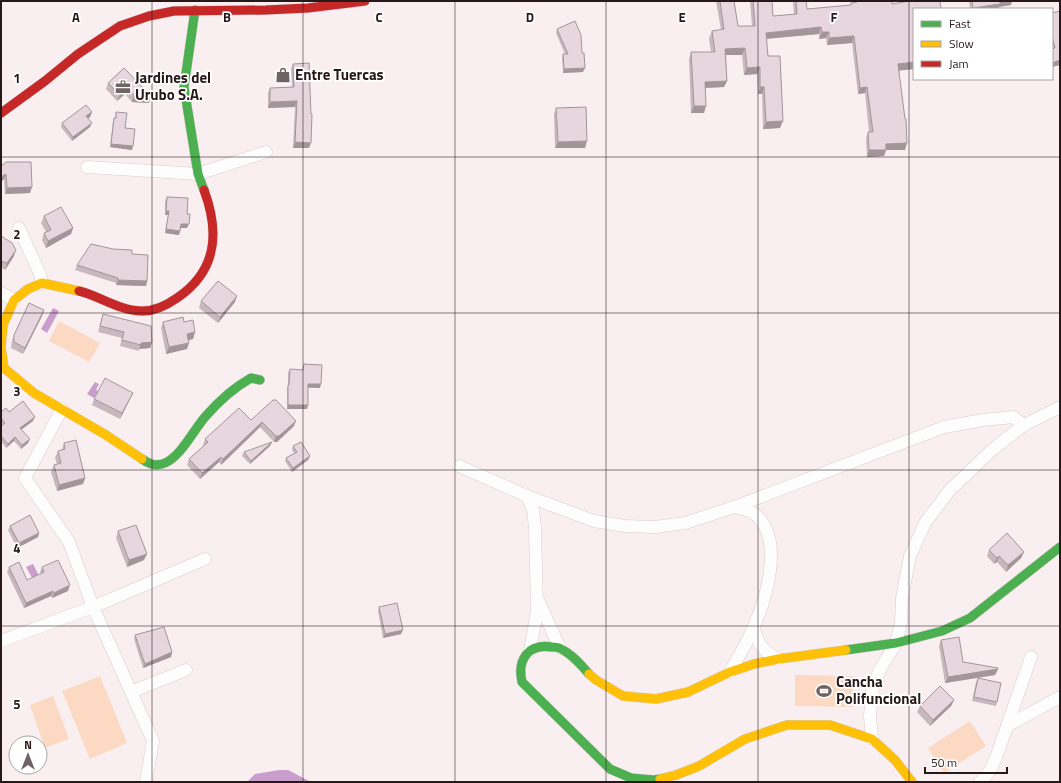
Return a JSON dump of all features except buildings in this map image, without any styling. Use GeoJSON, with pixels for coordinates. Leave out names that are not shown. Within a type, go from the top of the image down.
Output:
{"type":"FeatureCollection","features":[{"type":"Feature","properties":{"kind":"street"},"geometry":{"type":"LineString","coordinates":[[1,113],[45,81],[78,54],[120,26],[155,14],[195,10],[266,10],[365,1]]}},
{"type":"Feature","properties":{"kind":"street"},"geometry":{"type":"LineString","coordinates":[[195,10],[184,87],[198,174],[207,198],[213,227],[212,249],[206,268],[197,282],[186,292],[165,306],[143,311],[115,306],[82,292],[42,283],[28,289],[14,300],[3,325],[1,347],[2,368],[34,393],[106,435],[151,465],[164,464],[175,456],[204,418],[220,401],[242,383],[251,378],[260,380]]}},
{"type":"Feature","properties":{"kind":"street"},"geometry":{"type":"LineString","coordinates":[[87,167],[198,174],[266,152]]}},
{"type":"Feature","properties":{"kind":"street"},"geometry":{"type":"LineString","coordinates":[[19,228],[40,274],[42,283]]}},
{"type":"Feature","properties":{"kind":"street"},"geometry":{"type":"LineString","coordinates":[[1,294],[14,300]]}},
{"type":"Feature","properties":{"kind":"street"},"geometry":{"type":"LineString","coordinates":[[872,739],[870,716],[872,692],[879,671],[896,643],[901,623],[902,598],[910,556],[925,523],[949,491],[993,449],[1024,425],[1060,408]]}},
{"type":"Feature","properties":{"kind":"street"},"geometry":{"type":"LineString","coordinates":[[62,409],[25,478],[68,542],[93,607],[153,741],[146,782]]}},
{"type":"Feature","properties":{"kind":"street"},"geometry":{"type":"LineString","coordinates":[[459,466],[527,496],[594,521],[625,526],[655,527],[685,523],[734,507],[944,427],[983,420],[1013,417],[1024,425]]}},
{"type":"Feature","properties":{"kind":"street"},"geometry":{"type":"LineString","coordinates":[[527,496],[533,510],[535,528],[537,597],[537,611],[530,651]]}},
{"type":"Feature","properties":{"kind":"street"},"geometry":{"type":"LineString","coordinates":[[730,672],[754,627],[765,597],[772,564],[768,535],[764,524],[756,515],[746,509],[734,507]]}},
{"type":"Feature","properties":{"kind":"street"},"geometry":{"type":"LineString","coordinates":[[912,782],[895,760],[872,739],[830,725],[787,725],[745,739],[699,766],[676,775],[654,780],[631,778],[610,768],[522,682],[520,674],[521,665],[524,657],[530,651],[538,647],[546,646],[560,648],[570,655],[596,680],[623,696],[656,699],[688,692],[730,672],[754,664],[778,659],[896,643],[942,631],[970,618],[1060,547]]}},
{"type":"Feature","properties":{"kind":"street"},"geometry":{"type":"LineString","coordinates":[[1,641],[93,607],[205,559]]}},
{"type":"Feature","properties":{"kind":"street"},"geometry":{"type":"LineString","coordinates":[[537,597],[560,648]]}},
{"type":"Feature","properties":{"kind":"street"},"geometry":{"type":"LineString","coordinates":[[754,627],[756,637],[761,647],[778,659]]}},
{"type":"Feature","properties":{"kind":"street"},"geometry":{"type":"LineString","coordinates":[[980,782],[990,770],[1031,657]]}},
{"type":"Feature","properties":{"kind":"street"},"geometry":{"type":"LineString","coordinates":[[132,692],[186,670]]}},
{"type":"Feature","properties":{"kind":"street"},"geometry":{"type":"LineString","coordinates":[[1007,726],[1060,697]]}},
{"type":"Feature","properties":{"kind":"shaded area"},"geometry":{"type":"Polygon","coordinates":[[[53,308],[59,311],[47,333],[41,329],[53,308]]]}},
{"type":"Feature","properties":{"kind":"shaded area"},"geometry":{"type":"Polygon","coordinates":[[[59,321],[100,343],[89,362],[49,341],[59,321]]]}},
{"type":"Feature","properties":{"kind":"shaded area"},"geometry":{"type":"Polygon","coordinates":[[[95,382],[99,384],[96,390],[98,391],[94,398],[87,394],[95,382]]]}},
{"type":"Feature","properties":{"kind":"shaded area"},"geometry":{"type":"Polygon","coordinates":[[[33,564],[40,578],[34,581],[26,567],[33,564]]]}},
{"type":"Feature","properties":{"kind":"shaded area","name":"Cancha Polifuncional"},"geometry":{"type":"Polygon","coordinates":[[[795,675],[853,676],[853,707],[795,706],[795,675]]]}},
{"type":"Feature","properties":{"kind":"shaded area"},"geometry":{"type":"Polygon","coordinates":[[[100,676],[127,743],[90,759],[62,691],[100,676]]]}},
{"type":"Feature","properties":{"kind":"shaded area"},"geometry":{"type":"Polygon","coordinates":[[[53,696],[69,739],[48,747],[48,735],[40,735],[30,705],[53,696]]]}},
{"type":"Feature","properties":{"kind":"shaded area","name":"Cancha Polifuncional"},"geometry":{"type":"Polygon","coordinates":[[[970,721],[986,746],[944,773],[928,748],[970,721]]]}},
{"type":"Feature","properties":{"kind":"shaded area"},"geometry":{"type":"Polygon","coordinates":[[[288,770],[311,782],[247,782],[255,774],[288,770]]]}},
{"type":"Feature","properties":{"kind":"traffic: fast"},"geometry":{"type":"LineString","coordinates":[[195,10],[184,87],[198,174],[204,190]]}},
{"type":"Feature","properties":{"kind":"traffic: fast"},"geometry":{"type":"LineString","coordinates":[[142,459],[150,464],[156,465],[171,460],[182,449],[205,417],[226,396],[251,378],[260,380]]}},
{"type":"Feature","properties":{"kind":"traffic: fast"},"geometry":{"type":"LineString","coordinates":[[846,650],[896,643],[942,631],[970,618],[1060,547]]}},
{"type":"Feature","properties":{"kind":"traffic: fast"},"geometry":{"type":"LineString","coordinates":[[589,674],[569,654],[560,648],[555,647],[544,646],[536,648],[526,655],[521,667],[522,682],[610,769],[631,778],[654,780],[660,779]]}},
{"type":"Feature","properties":{"kind":"traffic: slow"},"geometry":{"type":"LineString","coordinates":[[79,291],[42,283],[28,289],[14,300],[3,325],[1,347],[4,368],[34,393],[106,435],[142,459]]}},
{"type":"Feature","properties":{"kind":"traffic: slow"},"geometry":{"type":"LineString","coordinates":[[589,674],[596,680],[623,696],[656,699],[688,692],[730,672],[754,664],[778,659],[846,650]]}},
{"type":"Feature","properties":{"kind":"traffic: slow"},"geometry":{"type":"LineString","coordinates":[[660,779],[676,775],[699,766],[745,739],[787,725],[830,725],[872,739],[895,760],[912,782]]}},
{"type":"Feature","properties":{"kind":"traffic: jam"},"geometry":{"type":"LineString","coordinates":[[1,113],[45,81],[78,54],[120,26],[149,16],[174,11],[308,8],[365,1]]}},
{"type":"Feature","properties":{"kind":"traffic: jam"},"geometry":{"type":"LineString","coordinates":[[79,291],[126,309],[143,311],[156,309],[177,298],[200,276],[212,250],[212,221],[204,190]]}},
{"type":"Feature","properties":{"kind":"place","name":"Entre Tuercas"},"geometry":{"type":"Point","coordinates":[283,75]}},
{"type":"Feature","properties":{"kind":"place","name":"Jardines del Urubo S.A."},"geometry":{"type":"Point","coordinates":[123,87]}},
{"type":"Feature","properties":{"kind":"place","name":"Cancha Polifuncional"},"geometry":{"type":"Point","coordinates":[824,691]}}]}
